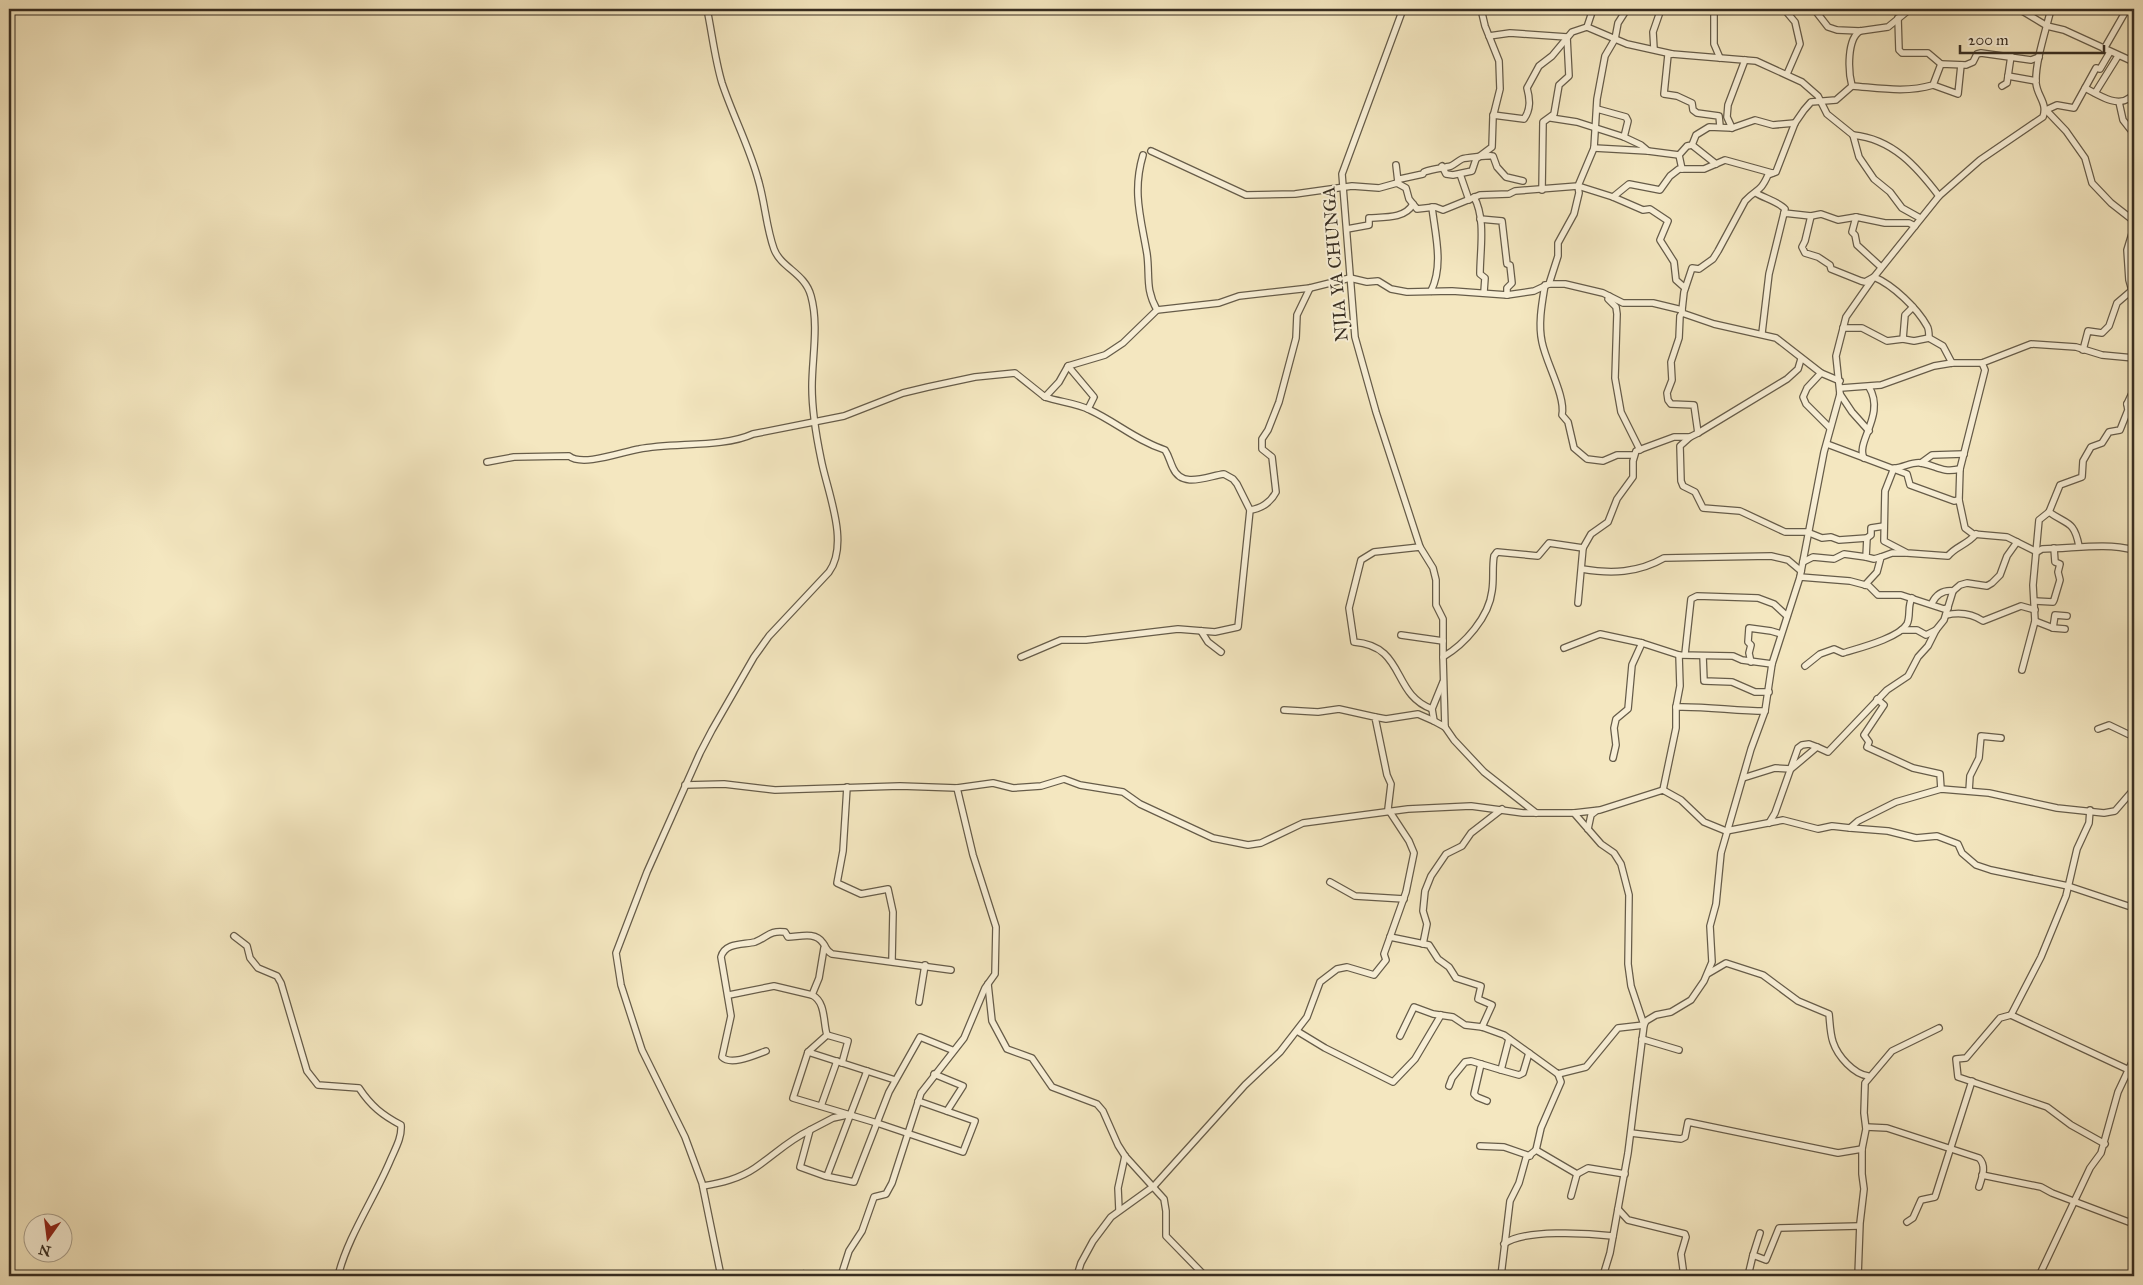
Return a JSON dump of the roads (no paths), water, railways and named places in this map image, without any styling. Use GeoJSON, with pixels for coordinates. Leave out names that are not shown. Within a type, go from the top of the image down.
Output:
{"type":"FeatureCollection","features":[{"type":"Feature","properties":{"kind":"street"},"geometry":{"type":"LineString","coordinates":[[707,9],[722,82],[758,179],[773,248],[781,260],[804,281],[811,297],[814,315],[812,388],[814,422],[836,528],[838,550],[834,566],[769,636],[754,657],[700,753],[647,872],[616,954],[620,985],[642,1050],[685,1137],[703,1186],[720,1276]]}},
{"type":"Feature","properties":{"kind":"street"},"geometry":{"type":"LineString","coordinates":[[1330,9],[1339,9]]}},
{"type":"Feature","properties":{"kind":"street","name":"NJIA YA CHUNGA"},"geometry":{"type":"LineString","coordinates":[[1403,9],[1342,174],[1345,188],[1355,337],[1420,547],[1433,568],[1436,580],[1436,605],[1443,618],[1445,727]]}},
{"type":"Feature","properties":{"kind":"street"},"geometry":{"type":"LineString","coordinates":[[1442,166],[1446,174],[1460,174],[1472,171],[1476,159],[1492,147],[1493,116],[1500,89],[1500,69],[1481,9]]}},
{"type":"Feature","properties":{"kind":"street"},"geometry":{"type":"LineString","coordinates":[[1587,27],[1593,9]]}},
{"type":"Feature","properties":{"kind":"street"},"geometry":{"type":"LineString","coordinates":[[1627,9],[1617,26],[1615,39],[1605,56],[1594,128],[1594,148],[1578,186],[1579,193],[1574,214],[1558,243],[1558,256],[1547,284],[1541,316],[1542,343],[1556,387],[1563,400],[1562,415],[1568,422],[1574,448],[1587,459],[1603,461],[1617,455],[1634,455],[1640,450],[1674,437],[1690,436],[1698,433],[1787,378],[1798,369],[1801,358]]}},
{"type":"Feature","properties":{"kind":"street"},"geometry":{"type":"LineString","coordinates":[[1654,49],[1653,32],[1661,9]]}},
{"type":"Feature","properties":{"kind":"street"},"geometry":{"type":"LineString","coordinates":[[1691,9],[1712,9],[1715,18],[1714,44],[1720,58]]}},
{"type":"Feature","properties":{"kind":"street"},"geometry":{"type":"LineString","coordinates":[[1752,9],[1766,9]]}},
{"type":"Feature","properties":{"kind":"street"},"geometry":{"type":"LineString","coordinates":[[1784,9],[1794,22],[1800,44],[1787,74]]}},
{"type":"Feature","properties":{"kind":"street"},"geometry":{"type":"LineString","coordinates":[[1814,9],[1828,27],[1837,30],[1860,31],[1888,27],[1910,9]]}},
{"type":"Feature","properties":{"kind":"street"},"geometry":{"type":"LineString","coordinates":[[2019,9],[2047,26],[2064,30],[2134,62]]}},
{"type":"Feature","properties":{"kind":"street"},"geometry":{"type":"LineString","coordinates":[[2051,9],[2039,57],[2036,81],[2046,110],[2066,131],[2085,158],[2092,183],[2111,203],[2134,221]]}},
{"type":"Feature","properties":{"kind":"street"},"geometry":{"type":"LineString","coordinates":[[1869,430],[1852,412],[1840,388],[1836,356],[1846,317],[1874,276],[1939,196],[1980,160],[2044,117],[2046,110],[2057,105],[2074,108],[2096,68],[2100,69],[2127,9]]}},
{"type":"Feature","properties":{"kind":"street"},"geometry":{"type":"LineString","coordinates":[[1898,18],[1899,50],[1902,53],[1928,53],[1941,64],[1961,65],[1973,62],[1977,54],[2011,56],[2031,60],[2039,57]]}},
{"type":"Feature","properties":{"kind":"street"},"geometry":{"type":"LineString","coordinates":[[1493,116],[1524,119],[1529,112],[1530,100],[1527,88],[1530,79],[1539,66],[1552,56],[1572,32],[1587,27],[1605,33],[1627,44],[1672,54],[1756,61],[1787,74],[1813,90],[1827,114],[1853,135],[1891,147],[1904,156],[1923,174],[1939,196]]}},
{"type":"Feature","properties":{"kind":"street"},"geometry":{"type":"LineString","coordinates":[[1852,86],[1849,66],[1852,40],[1860,31]]}},
{"type":"Feature","properties":{"kind":"street"},"geometry":{"type":"LineString","coordinates":[[1489,36],[1510,33],[1567,37]]}},
{"type":"Feature","properties":{"kind":"street"},"geometry":{"type":"LineString","coordinates":[[1542,190],[1543,122],[1554,114],[1559,85],[1569,76],[1567,37]]}},
{"type":"Feature","properties":{"kind":"street"},"geometry":{"type":"LineString","coordinates":[[1672,54],[1668,55],[1664,94],[1677,96],[1692,103],[1693,110],[1697,113],[1719,116],[1720,126]]}},
{"type":"Feature","properties":{"kind":"street"},"geometry":{"type":"LineString","coordinates":[[2002,86],[2007,83],[2011,56]]}},
{"type":"Feature","properties":{"kind":"street"},"geometry":{"type":"LineString","coordinates":[[2095,93],[2118,56]]}},
{"type":"Feature","properties":{"kind":"street"},"geometry":{"type":"LineString","coordinates":[[1732,128],[1727,117],[1728,105],[1745,60]]}},
{"type":"Feature","properties":{"kind":"street"},"geometry":{"type":"LineString","coordinates":[[1932,84],[1941,64]]}},
{"type":"Feature","properties":{"kind":"street"},"geometry":{"type":"LineString","coordinates":[[1698,433],[1694,405],[1671,404],[1667,393],[1672,380],[1671,362],[1679,338],[1680,316],[1685,288],[1692,268],[1699,268],[1713,259],[1739,209],[1751,195],[1759,191],[1768,175],[1776,172],[1795,122],[1812,102],[1836,100],[1852,86],[1879,90],[1913,89],[1932,84],[1958,94],[1961,65]]}},
{"type":"Feature","properties":{"kind":"street"},"geometry":{"type":"LineString","coordinates":[[2008,76],[2036,81]]}},
{"type":"Feature","properties":{"kind":"street"},"geometry":{"type":"LineString","coordinates":[[2084,88],[2119,102],[2129,98],[2134,100]]}},
{"type":"Feature","properties":{"kind":"street"},"geometry":{"type":"LineString","coordinates":[[2119,102],[2123,120],[2134,134]]}},
{"type":"Feature","properties":{"kind":"street"},"geometry":{"type":"LineString","coordinates":[[1597,109],[1626,117],[1628,121],[1624,137]]}},
{"type":"Feature","properties":{"kind":"street"},"geometry":{"type":"LineString","coordinates":[[1551,118],[1624,137],[1641,145],[1648,151]]}},
{"type":"Feature","properties":{"kind":"street"},"geometry":{"type":"LineString","coordinates":[[1679,155],[1687,146],[1692,145],[1700,132],[1710,128],[1720,126],[1732,128],[1755,120],[1773,124],[1795,122]]}},
{"type":"Feature","properties":{"kind":"street"},"geometry":{"type":"LineString","coordinates":[[1853,135],[1859,157],[1874,179],[1890,192],[1902,208],[1920,218]]}},
{"type":"Feature","properties":{"kind":"street"},"geometry":{"type":"LineString","coordinates":[[1692,145],[1716,164]]}},
{"type":"Feature","properties":{"kind":"street"},"geometry":{"type":"LineString","coordinates":[[1594,148],[1679,155]]}},
{"type":"Feature","properties":{"kind":"street"},"geometry":{"type":"LineString","coordinates":[[1151,151],[1246,195],[1289,194],[1352,186],[1379,188],[1442,166],[1450,166],[1464,158],[1476,159],[1493,156],[1497,167],[1506,177],[1523,180]]}},
{"type":"Feature","properties":{"kind":"street"},"geometry":{"type":"LineString","coordinates":[[1143,155],[1138,176],[1137,208],[1147,256],[1148,291],[1157,310]]}},
{"type":"Feature","properties":{"kind":"street"},"geometry":{"type":"LineString","coordinates":[[1679,155],[1682,168]]}},
{"type":"Feature","properties":{"kind":"street"},"geometry":{"type":"LineString","coordinates":[[1613,197],[1629,184],[1660,190],[1670,176],[1682,168],[1704,169],[1725,160],[1773,173]]}},
{"type":"Feature","properties":{"kind":"street"},"geometry":{"type":"LineString","coordinates":[[1396,165],[1398,182],[1406,188],[1409,198],[1420,209],[1432,207],[1443,210],[1471,199],[1578,186],[1613,197],[1644,210],[1650,209],[1668,221],[1660,240],[1674,262],[1676,280],[1685,288]]}},
{"type":"Feature","properties":{"kind":"street"},"geometry":{"type":"LineString","coordinates":[[1460,174],[1471,199],[1479,207],[1483,244],[1480,274],[1485,278],[1484,292]]}},
{"type":"Feature","properties":{"kind":"street"},"geometry":{"type":"LineString","coordinates":[[1756,193],[1785,208],[1769,274],[1762,333]]}},
{"type":"Feature","properties":{"kind":"street"},"geometry":{"type":"LineString","coordinates":[[1347,229],[1369,225],[1369,218],[1398,216],[1409,211],[1413,204]]}},
{"type":"Feature","properties":{"kind":"street"},"geometry":{"type":"LineString","coordinates":[[1431,290],[1436,281],[1438,264],[1432,207]]}},
{"type":"Feature","properties":{"kind":"street"},"geometry":{"type":"LineString","coordinates":[[1784,213],[1811,216],[1821,214],[1838,220],[1856,217],[1885,223],[1909,222],[1915,226]]}},
{"type":"Feature","properties":{"kind":"street"},"geometry":{"type":"LineString","coordinates":[[1811,216],[1807,236],[1802,247],[1805,253],[1818,257],[1830,265],[1831,270],[1861,281],[1865,282],[1874,276]]}},
{"type":"Feature","properties":{"kind":"street"},"geometry":{"type":"LineString","coordinates":[[1856,217],[1852,232],[1855,235],[1857,244],[1881,267]]}},
{"type":"Feature","properties":{"kind":"street"},"geometry":{"type":"LineString","coordinates":[[1480,219],[1502,221],[1507,264],[1510,266],[1512,277],[1507,294]]}},
{"type":"Feature","properties":{"kind":"street"},"geometry":{"type":"LineString","coordinates":[[2083,350],[2088,331],[2102,333],[2108,326],[2117,303],[2133,294],[2127,250],[2134,236],[2134,227]]}},
{"type":"Feature","properties":{"kind":"street"},"geometry":{"type":"LineString","coordinates":[[1874,276],[1913,307],[1928,326],[1929,338]]}},
{"type":"Feature","properties":{"kind":"street"},"geometry":{"type":"LineString","coordinates":[[1045,397],[1059,382],[1068,366],[1105,355],[1123,344],[1157,310],[1219,303],[1239,296],[1310,288],[1350,278],[1367,282],[1378,281],[1391,289],[1407,292],[1431,290],[1507,294],[1534,291],[1547,284],[1565,284],[1609,296],[1623,303],[1654,303],[1714,324],[1762,333],[1776,338],[1840,388],[1869,387],[1892,382],[1934,366],[1952,363],[1982,363],[2031,344],[2134,358]]}},
{"type":"Feature","properties":{"kind":"street"},"geometry":{"type":"LineString","coordinates":[[1250,510],[1258,509],[1273,498],[1276,492],[1272,457],[1262,450],[1262,439],[1268,430],[1279,402],[1296,338],[1297,315],[1310,288]]}},
{"type":"Feature","properties":{"kind":"street"},"geometry":{"type":"LineString","coordinates":[[1609,296],[1608,299],[1616,307],[1617,314],[1615,378],[1621,412],[1640,450]]}},
{"type":"Feature","properties":{"kind":"street"},"geometry":{"type":"LineString","coordinates":[[1903,339],[1904,315],[1913,307]]}},
{"type":"Feature","properties":{"kind":"street"},"geometry":{"type":"LineString","coordinates":[[1843,328],[1862,328],[1887,341],[1903,339],[1914,341],[1929,338],[1943,346],[1952,363]]}},
{"type":"Feature","properties":{"kind":"street"},"geometry":{"type":"LineString","coordinates":[[1982,363],[1985,370],[1960,469],[1959,500],[1965,528],[1976,534],[2000,535],[2037,552]]}},
{"type":"Feature","properties":{"kind":"street"},"geometry":{"type":"LineString","coordinates":[[1068,366],[1094,397],[1088,409]]}},
{"type":"Feature","properties":{"kind":"street"},"geometry":{"type":"LineString","coordinates":[[487,462],[514,458],[569,456],[578,460],[592,460],[602,456],[658,445],[739,440],[753,434],[844,416],[903,394],[995,374],[1016,373],[1045,397],[1088,409],[1120,425],[1142,442],[1165,450],[1173,468],[1184,478],[1195,481],[1224,474],[1233,479],[1250,510],[1238,627],[1215,632],[1201,632],[1192,628],[1171,629],[1086,640],[1061,640],[1021,657]]}},
{"type":"Feature","properties":{"kind":"street"},"geometry":{"type":"LineString","coordinates":[[1821,373],[1807,388],[1803,397],[1806,404],[1830,428]]}},
{"type":"Feature","properties":{"kind":"street"},"geometry":{"type":"LineString","coordinates":[[1864,458],[1862,449],[1874,419],[1875,401],[1869,387]]}},
{"type":"Feature","properties":{"kind":"street"},"geometry":{"type":"LineString","coordinates":[[1602,1276],[1613,1236],[1625,1174],[1644,1025],[1646,1021],[1656,1015],[1681,1008],[1691,1000],[1708,974],[1712,962],[1710,926],[1716,904],[1721,853],[1726,831],[1765,711],[1772,664],[1787,616],[1793,606],[1801,574],[1807,532],[1840,388]]}},
{"type":"Feature","properties":{"kind":"street"},"geometry":{"type":"LineString","coordinates":[[2022,670],[2035,621],[2033,585],[2037,552],[2037,530],[2040,520],[2049,512],[2060,485],[2082,477],[2083,461],[2091,448],[2102,443],[2109,432],[2120,430],[2128,410],[2127,404],[2134,389]]}},
{"type":"Feature","properties":{"kind":"street"},"geometry":{"type":"LineString","coordinates":[[2127,404],[2134,408]]}},
{"type":"Feature","properties":{"kind":"street"},"geometry":{"type":"LineString","coordinates":[[1690,436],[1680,446],[1681,481],[1683,486],[1695,492],[1702,508],[1740,511],[1767,523],[1775,529],[1785,532],[1807,532],[1822,538],[1831,537],[1839,540],[1867,538],[1872,535],[1873,527],[1884,526]]}},
{"type":"Feature","properties":{"kind":"street"},"geometry":{"type":"LineString","coordinates":[[1827,444],[1907,474],[1912,487],[1924,488],[1954,501],[1959,500]]}},
{"type":"Feature","properties":{"kind":"street"},"geometry":{"type":"LineString","coordinates":[[1894,468],[1921,462],[1932,455],[1964,454]]}},
{"type":"Feature","properties":{"kind":"street"},"geometry":{"type":"LineString","coordinates":[[1578,603],[1583,548],[1591,534],[1608,522],[1617,499],[1633,477],[1634,455]]}},
{"type":"Feature","properties":{"kind":"street"},"geometry":{"type":"LineString","coordinates":[[1921,462],[1948,472],[1960,469]]}},
{"type":"Feature","properties":{"kind":"street"},"geometry":{"type":"LineString","coordinates":[[1894,468],[1886,491],[1884,541],[1905,553]]}},
{"type":"Feature","properties":{"kind":"street"},"geometry":{"type":"LineString","coordinates":[[2049,512],[2066,520],[2076,530],[2078,546]]}},
{"type":"Feature","properties":{"kind":"street"},"geometry":{"type":"LineString","coordinates":[[1803,562],[1813,557],[1834,559],[1844,554],[1866,556],[1874,559],[1892,553],[1948,556],[1953,550],[1968,544],[1976,534]]}},
{"type":"Feature","properties":{"kind":"street"},"geometry":{"type":"LineString","coordinates":[[1866,556],[1867,538]]}},
{"type":"Feature","properties":{"kind":"street"},"geometry":{"type":"LineString","coordinates":[[1932,603],[1935,597],[1960,585],[1967,583],[1988,586],[2000,575],[2007,556],[2017,542]]}},
{"type":"Feature","properties":{"kind":"street"},"geometry":{"type":"LineString","coordinates":[[1443,657],[1468,637],[1482,618],[1492,593],[1492,565],[1497,552],[1538,556],[1549,543],[1583,548]]}},
{"type":"Feature","properties":{"kind":"street"},"geometry":{"type":"LineString","coordinates":[[2037,552],[2042,549],[2078,546],[2123,547],[2134,550]]}},
{"type":"Feature","properties":{"kind":"street"},"geometry":{"type":"LineString","coordinates":[[1420,547],[1374,552],[1361,560],[1349,608],[1354,642],[1377,647],[1382,650],[1397,670],[1408,693],[1426,707],[1432,709]]}},
{"type":"Feature","properties":{"kind":"street"},"geometry":{"type":"LineString","coordinates":[[2035,601],[2053,602],[2054,600],[2060,580],[2058,572],[2060,564],[2055,562],[2054,548]]}},
{"type":"Feature","properties":{"kind":"street"},"geometry":{"type":"LineString","coordinates":[[1582,569],[1613,573],[1657,563],[1664,558],[1732,555],[1781,557],[1797,565],[1801,574]]}},
{"type":"Feature","properties":{"kind":"street"},"geometry":{"type":"LineString","coordinates":[[1865,585],[1878,572],[1881,556]]}},
{"type":"Feature","properties":{"kind":"street"},"geometry":{"type":"LineString","coordinates":[[1801,574],[1865,585],[1872,588],[1878,595],[1912,598],[1932,603],[1944,609],[1948,608]]}},
{"type":"Feature","properties":{"kind":"street"},"geometry":{"type":"LineString","coordinates":[[1768,823],[1775,813],[1802,745],[1817,747],[1828,752],[1856,725],[1878,699],[1908,676],[1918,657],[1928,646],[1936,630],[1944,620],[1953,590]]}},
{"type":"Feature","properties":{"kind":"street"},"geometry":{"type":"LineString","coordinates":[[1663,790],[1676,728],[1676,706],[1691,599],[1708,594],[1758,598],[1774,604],[1787,616]]}},
{"type":"Feature","properties":{"kind":"street"},"geometry":{"type":"LineString","coordinates":[[1902,630],[1908,621],[1909,604],[1912,598]]}},
{"type":"Feature","properties":{"kind":"street"},"geometry":{"type":"LineString","coordinates":[[1946,615],[1952,612],[1972,615],[1983,621],[2021,606],[2035,610]]}},
{"type":"Feature","properties":{"kind":"street"},"geometry":{"type":"LineString","coordinates":[[2053,628],[2055,615],[2067,616]]}},
{"type":"Feature","properties":{"kind":"street"},"geometry":{"type":"LineString","coordinates":[[2035,621],[2053,628],[2065,629]]}},
{"type":"Feature","properties":{"kind":"street"},"geometry":{"type":"LineString","coordinates":[[1751,662],[1749,653],[1751,645],[1748,642],[1749,628],[1771,630],[1781,634]]}},
{"type":"Feature","properties":{"kind":"street"},"geometry":{"type":"LineString","coordinates":[[1805,666],[1820,654],[1834,649],[1843,653],[1881,640],[1902,630],[1917,630],[1926,635],[1936,630]]}},
{"type":"Feature","properties":{"kind":"street"},"geometry":{"type":"LineString","coordinates":[[1201,632],[1208,642],[1221,652]]}},
{"type":"Feature","properties":{"kind":"street"},"geometry":{"type":"LineString","coordinates":[[1564,648],[1600,634],[1642,643],[1682,655],[1733,656],[1751,662],[1772,664]]}},
{"type":"Feature","properties":{"kind":"street"},"geometry":{"type":"LineString","coordinates":[[1401,635],[1443,640]]}},
{"type":"Feature","properties":{"kind":"street"},"geometry":{"type":"LineString","coordinates":[[1613,758],[1616,745],[1614,728],[1616,719],[1628,710],[1632,665],[1642,643]]}},
{"type":"Feature","properties":{"kind":"street"},"geometry":{"type":"LineString","coordinates":[[1703,656],[1704,681],[1732,682],[1755,692],[1769,692]]}},
{"type":"Feature","properties":{"kind":"street"},"geometry":{"type":"LineString","coordinates":[[1434,721],[1432,709],[1443,682]]}},
{"type":"Feature","properties":{"kind":"street"},"geometry":{"type":"LineString","coordinates":[[1878,699],[1884,705],[1864,735],[1869,742],[1867,748],[1913,768],[1940,774],[1941,789]]}},
{"type":"Feature","properties":{"kind":"street"},"geometry":{"type":"LineString","coordinates":[[1676,706],[1705,706],[1728,710],[1765,711]]}},
{"type":"Feature","properties":{"kind":"street"},"geometry":{"type":"LineString","coordinates":[[1284,710],[1318,712],[1339,709],[1386,719],[1418,714],[1445,727],[1454,740],[1484,772],[1536,813]]}},
{"type":"Feature","properties":{"kind":"street"},"geometry":{"type":"LineString","coordinates":[[1077,1276],[1080,1264],[1093,1241],[1111,1216],[1154,1186],[1297,1031],[1307,1017],[1320,982],[1337,968],[1347,967],[1374,975],[1386,960],[1384,954],[1404,900],[1414,853],[1392,812],[1388,809],[1391,784],[1386,775],[1375,717]]}},
{"type":"Feature","properties":{"kind":"street"},"geometry":{"type":"LineString","coordinates":[[2098,729],[2109,724],[2134,737]]}},
{"type":"Feature","properties":{"kind":"street"},"geometry":{"type":"LineString","coordinates":[[1969,791],[1970,776],[1979,758],[1981,736],[2001,738]]}},
{"type":"Feature","properties":{"kind":"street"},"geometry":{"type":"LineString","coordinates":[[1743,778],[1775,768],[1791,769],[1817,747]]}},
{"type":"Feature","properties":{"kind":"street"},"geometry":{"type":"LineString","coordinates":[[685,785],[724,784],[775,790],[900,786],[957,788],[993,783],[1013,788],[1041,786],[1064,779],[1080,785],[1123,792],[1140,804],[1213,838],[1248,845],[1261,844],[1303,823],[1350,815],[1408,809],[1471,806],[1536,813],[1574,813],[1596,811],[1663,790],[1681,800],[1704,822],[1726,831],[1783,820],[1818,829],[1832,826],[1888,831],[1916,838],[1937,836],[1958,844],[1962,853],[1976,865],[1991,870],[2068,886],[2134,908]]}},
{"type":"Feature","properties":{"kind":"street"},"geometry":{"type":"LineString","coordinates":[[847,787],[843,857],[837,882],[861,894],[888,889],[893,912],[892,960]]}},
{"type":"Feature","properties":{"kind":"street"},"geometry":{"type":"LineString","coordinates":[[841,1276],[849,1251],[862,1231],[871,1202],[874,1197],[886,1194],[892,1183],[921,1093],[929,1085],[934,1074],[952,1050],[964,1038],[988,984],[995,974],[997,962],[994,952],[996,927],[973,855],[957,788]]}},
{"type":"Feature","properties":{"kind":"street"},"geometry":{"type":"LineString","coordinates":[[1850,828],[1858,821],[1896,802],[1941,789],[1989,793],[2057,808],[2090,810],[2104,813],[2115,811],[2134,789]]}},
{"type":"Feature","properties":{"kind":"street"},"geometry":{"type":"LineString","coordinates":[[1423,944],[1427,924],[1423,911],[1425,891],[1430,876],[1446,854],[1462,846],[1471,833],[1502,809]]}},
{"type":"Feature","properties":{"kind":"street"},"geometry":{"type":"LineString","coordinates":[[2010,1015],[2042,956],[2068,886],[2077,849],[2089,823],[2090,810]]}},
{"type":"Feature","properties":{"kind":"street"},"geometry":{"type":"LineString","coordinates":[[1588,829],[1591,815],[1596,811]]}},
{"type":"Feature","properties":{"kind":"street"},"geometry":{"type":"LineString","coordinates":[[1574,813],[1601,844],[1614,853],[1621,864],[1628,895],[1628,964],[1631,986],[1644,1025]]}},
{"type":"Feature","properties":{"kind":"street"},"geometry":{"type":"LineString","coordinates":[[1330,882],[1355,896],[1404,900]]}},
{"type":"Feature","properties":{"kind":"street"},"geometry":{"type":"LineString","coordinates":[[766,1051],[734,1060],[722,1057],[731,1016],[722,957],[725,950],[754,942],[770,933],[785,932],[788,937],[814,936],[822,942],[824,948],[818,978],[812,995]]}},
{"type":"Feature","properties":{"kind":"street"},"geometry":{"type":"LineString","coordinates":[[234,936],[247,946],[250,958],[258,968],[277,976],[281,983],[307,1071],[318,1085],[359,1088],[370,1105],[381,1115],[401,1125],[402,1134],[383,1177],[346,1250],[338,1276]]}},
{"type":"Feature","properties":{"kind":"street"},"geometry":{"type":"LineString","coordinates":[[1390,937],[1423,944],[1433,949],[1438,959],[1449,967],[1456,978],[1481,986],[1478,999],[1492,1004],[1482,1027]]}},
{"type":"Feature","properties":{"kind":"street"},"geometry":{"type":"LineString","coordinates":[[824,948],[832,954],[892,960],[952,970]]}},
{"type":"Feature","properties":{"kind":"street"},"geometry":{"type":"LineString","coordinates":[[1708,974],[1726,963],[1744,968],[1775,982],[1798,1001],[1829,1014],[1833,1042],[1840,1055],[1858,1074],[1868,1076]]}},
{"type":"Feature","properties":{"kind":"street"},"geometry":{"type":"LineString","coordinates":[[919,1002],[925,965]]}},
{"type":"Feature","properties":{"kind":"street"},"geometry":{"type":"LineString","coordinates":[[988,984],[992,1022],[1007,1049],[1032,1058],[1052,1087],[1097,1104],[1103,1111],[1125,1156],[1164,1199],[1166,1236],[1205,1276]]}},
{"type":"Feature","properties":{"kind":"street"},"geometry":{"type":"LineString","coordinates":[[728,994],[774,986],[812,995],[818,998],[822,1006],[827,1035]]}},
{"type":"Feature","properties":{"kind":"street"},"geometry":{"type":"LineString","coordinates":[[1400,1036],[1414,1007],[1453,1017],[1465,1025],[1482,1027],[1509,1039],[1558,1074],[1561,1082],[1541,1128],[1536,1150],[1526,1158],[1519,1183],[1510,1201],[1501,1276]]}},
{"type":"Feature","properties":{"kind":"street"},"geometry":{"type":"LineString","coordinates":[[1297,1031],[1325,1048],[1393,1082],[1415,1059],[1441,1015]]}},
{"type":"Feature","properties":{"kind":"street"},"geometry":{"type":"LineString","coordinates":[[2105,1144],[2071,1125],[2046,1107],[1958,1077],[1956,1059],[1966,1058],[2000,1018],[2010,1015],[2129,1070]]}},
{"type":"Feature","properties":{"kind":"street"},"geometry":{"type":"LineString","coordinates":[[1558,1074],[1586,1066],[1618,1028],[1644,1025]]}},
{"type":"Feature","properties":{"kind":"street"},"geometry":{"type":"LineString","coordinates":[[1858,1276],[1859,1226],[1864,1190],[1862,1149],[1866,1127],[1864,1083],[1868,1076],[1892,1051],[1939,1028]]}},
{"type":"Feature","properties":{"kind":"street"},"geometry":{"type":"LineString","coordinates":[[827,1035],[808,1052],[794,1098],[963,1152],[975,1121],[918,1101]]}},
{"type":"Feature","properties":{"kind":"street"},"geometry":{"type":"LineString","coordinates":[[821,1106],[848,1041],[827,1035]]}},
{"type":"Feature","properties":{"kind":"street"},"geometry":{"type":"LineString","coordinates":[[810,1130],[800,1167],[854,1182],[895,1080],[920,1037],[952,1050]]}},
{"type":"Feature","properties":{"kind":"street"},"geometry":{"type":"LineString","coordinates":[[1501,1070],[1509,1039]]}},
{"type":"Feature","properties":{"kind":"street"},"geometry":{"type":"LineString","coordinates":[[1642,1039],[1679,1050]]}},
{"type":"Feature","properties":{"kind":"street"},"geometry":{"type":"LineString","coordinates":[[808,1052],[895,1080]]}},
{"type":"Feature","properties":{"kind":"street"},"geometry":{"type":"LineString","coordinates":[[1449,1086],[1452,1078],[1465,1062],[1482,1064],[1519,1075],[1523,1073],[1529,1053]]}},
{"type":"Feature","properties":{"kind":"street"},"geometry":{"type":"LineString","coordinates":[[2039,1276],[2074,1201],[2105,1144],[2118,1092],[2134,1058]]}},
{"type":"Feature","properties":{"kind":"street"},"geometry":{"type":"LineString","coordinates":[[1482,1064],[1474,1094],[1487,1100]]}},
{"type":"Feature","properties":{"kind":"street"},"geometry":{"type":"LineString","coordinates":[[827,1176],[866,1071]]}},
{"type":"Feature","properties":{"kind":"street"},"geometry":{"type":"LineString","coordinates":[[934,1074],[963,1086],[947,1111]]}},
{"type":"Feature","properties":{"kind":"street"},"geometry":{"type":"LineString","coordinates":[[1907,1222],[1913,1218],[1921,1200],[1934,1197],[1972,1081]]}},
{"type":"Feature","properties":{"kind":"street"},"geometry":{"type":"LineString","coordinates":[[703,1186],[732,1180],[754,1169],[795,1137],[834,1118],[850,1115]]}},
{"type":"Feature","properties":{"kind":"street"},"geometry":{"type":"LineString","coordinates":[[1631,1133],[1681,1138],[1685,1137],[1688,1122],[1838,1153],[1862,1149]]}},
{"type":"Feature","properties":{"kind":"street"},"geometry":{"type":"LineString","coordinates":[[1866,1127],[1887,1128],[1979,1158],[1983,1162],[1979,1187]]}},
{"type":"Feature","properties":{"kind":"street"},"geometry":{"type":"LineString","coordinates":[[1480,1146],[1504,1147],[1530,1156]]}},
{"type":"Feature","properties":{"kind":"street"},"geometry":{"type":"LineString","coordinates":[[1536,1150],[1577,1174]]}},
{"type":"Feature","properties":{"kind":"street"},"geometry":{"type":"LineString","coordinates":[[1119,1210],[1118,1188],[1125,1156]]}},
{"type":"Feature","properties":{"kind":"street"},"geometry":{"type":"LineString","coordinates":[[1571,1196],[1577,1174],[1588,1168],[1625,1174]]}},
{"type":"Feature","properties":{"kind":"street"},"geometry":{"type":"LineString","coordinates":[[1982,1175],[2041,1187],[2052,1193],[2134,1224]]}},
{"type":"Feature","properties":{"kind":"street"},"geometry":{"type":"LineString","coordinates":[[1618,1209],[1628,1220],[1684,1234],[1686,1237],[1681,1254],[1684,1276]]}},
{"type":"Feature","properties":{"kind":"street"},"geometry":{"type":"LineString","coordinates":[[1753,1255],[1766,1260],[1779,1228],[1859,1226]]}},
{"type":"Feature","properties":{"kind":"street"},"geometry":{"type":"LineString","coordinates":[[1504,1244],[1511,1240],[1550,1234],[1588,1233],[1613,1236]]}},
{"type":"Feature","properties":{"kind":"street"},"geometry":{"type":"LineString","coordinates":[[1748,1276],[1760,1233]]}}]}
